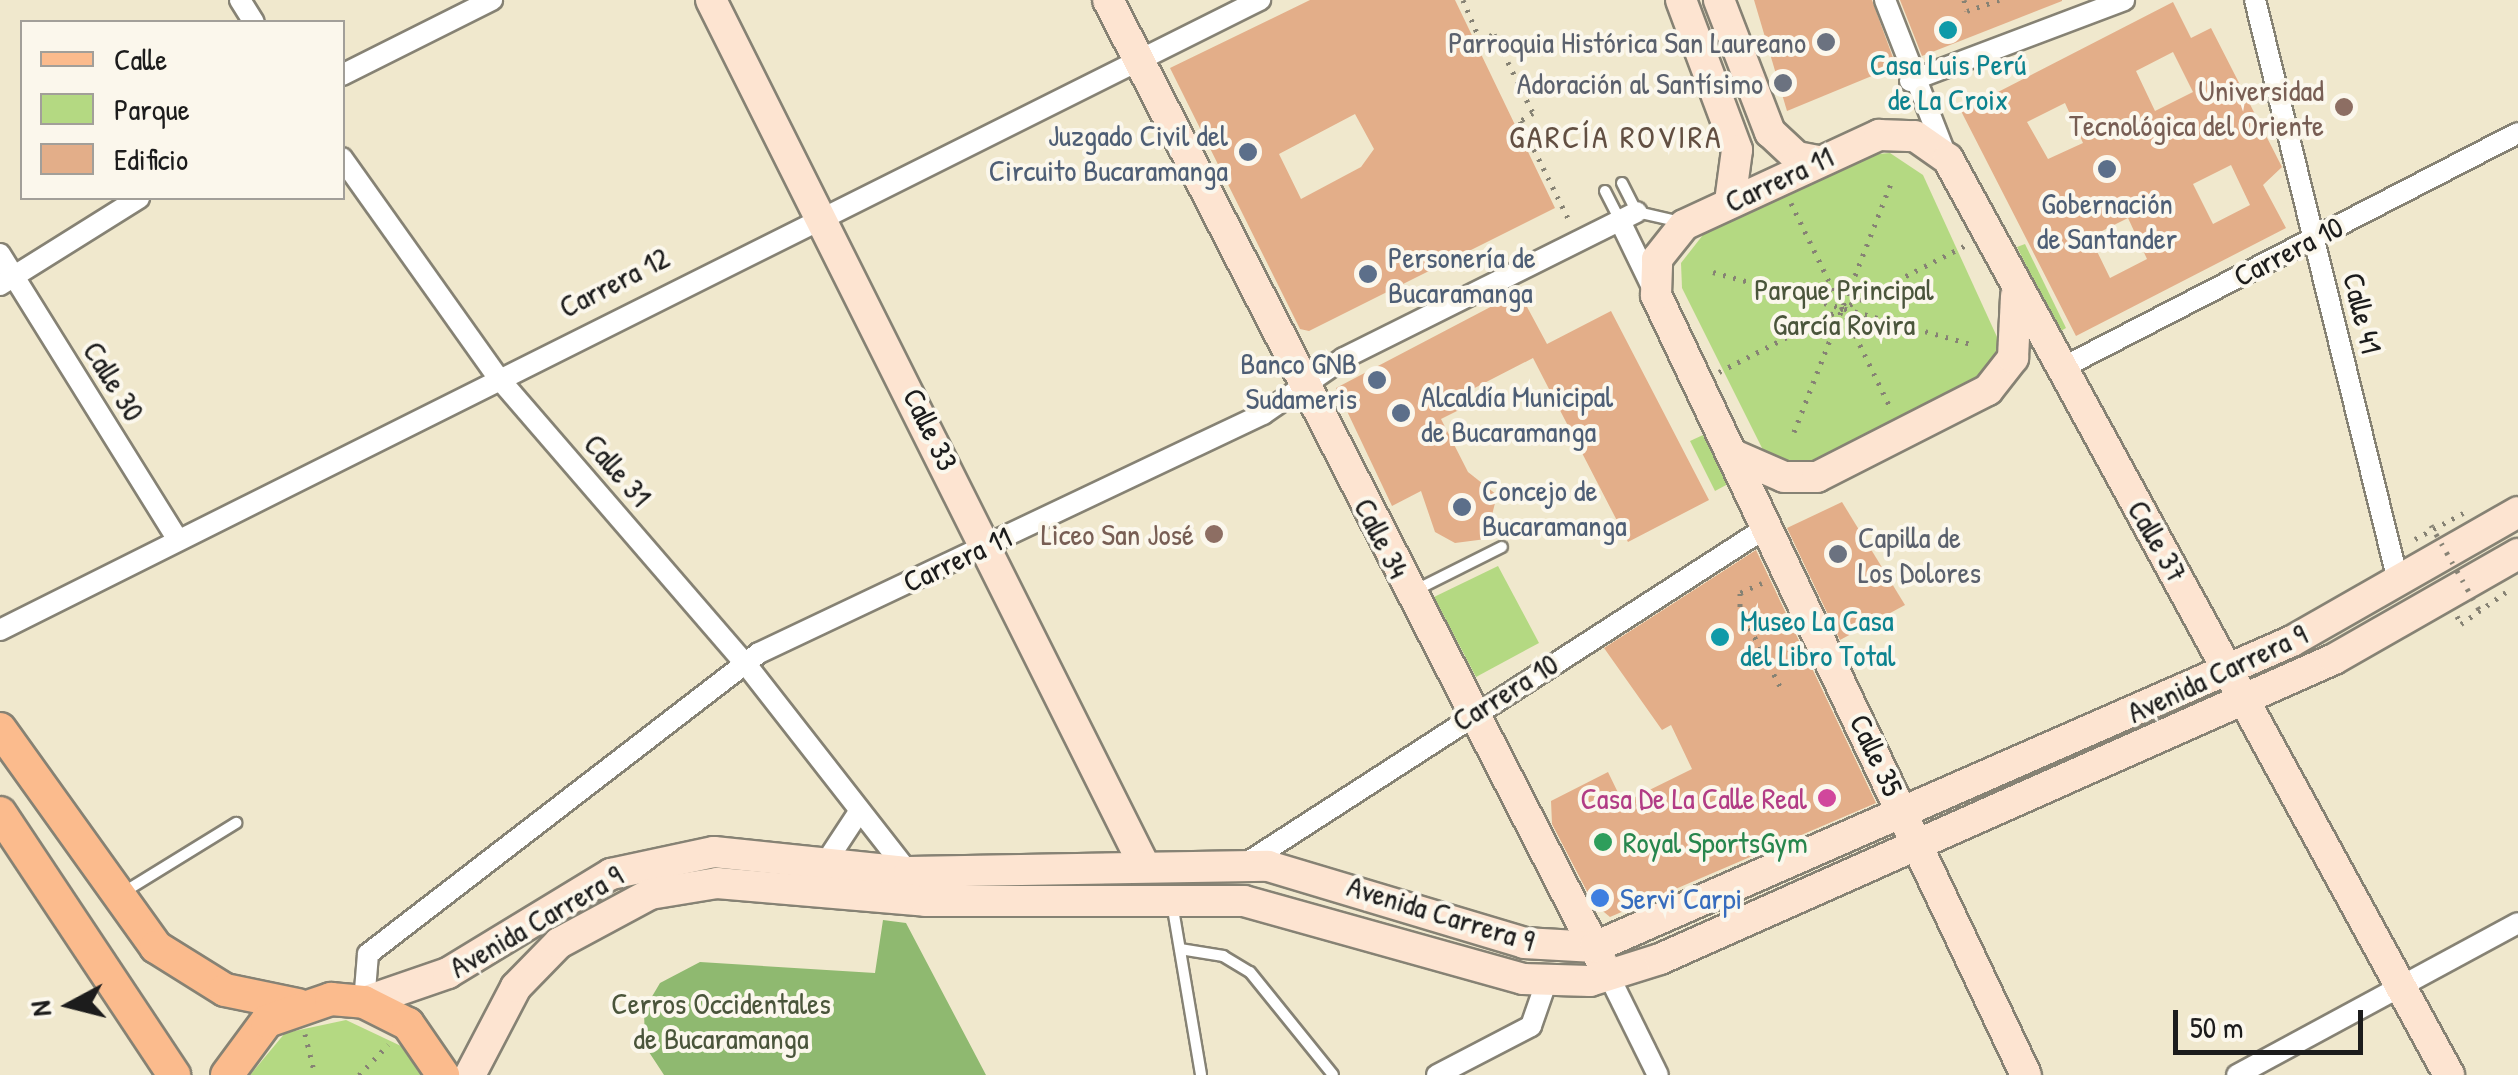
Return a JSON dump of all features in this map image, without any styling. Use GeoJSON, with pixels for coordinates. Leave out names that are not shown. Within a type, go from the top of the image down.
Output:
{"type":"FeatureCollection","features":[{"type":"Feature","properties":{"kind":"main road","name":"Calle 33"},"geometry":{"type":"LineString","coordinates":[[711,0],[824,210],[1143,863]]}},
{"type":"Feature","properties":{"kind":"main road","name":"Calle 34"},"geometry":{"type":"LineString","coordinates":[[1108,0],[1609,976]]}},
{"type":"Feature","properties":{"kind":"main road"},"geometry":{"type":"LineString","coordinates":[[1681,0],[1737,150],[1730,202]]}},
{"type":"Feature","properties":{"kind":"main road"},"geometry":{"type":"LineString","coordinates":[[1720,0],[1770,132],[1798,157],[1817,161]]}},
{"type":"Feature","properties":{"kind":"main road","name":"Carrera 11"},"geometry":{"type":"LineString","coordinates":[[1656,294],[1666,243],[1698,218],[1817,161],[1900,132],[1948,159]]}},
{"type":"Feature","properties":{"kind":"main road","name":"Calle 37"},"geometry":{"type":"LineString","coordinates":[[1948,159],[2058,370],[2249,698],[2449,1075]]}},
{"type":"Feature","properties":{"kind":"main road"},"geometry":{"type":"LineString","coordinates":[[1736,456],[1784,478],[1818,477],[1988,390],[2014,358],[2016,290]]}},
{"type":"Feature","properties":{"kind":"main road","name":"Calle 35"},"geometry":{"type":"LineString","coordinates":[[1656,294],[1770,526],[2026,1075]]}},
{"type":"Feature","properties":{"kind":"main road","name":"Avenida Carrera 9"},"geometry":{"type":"LineString","coordinates":[[364,1002],[430,982],[562,899],[646,860],[714,852],[909,872],[1143,863],[1245,864],[1333,880],[1524,943],[1595,948],[2232,668],[2398,581],[2518,512]]}},
{"type":"Feature","properties":{"kind":"main road","name":"Avenida Carrera 9"},"geometry":{"type":"LineString","coordinates":[[470,1075],[497,1016],[538,961],[624,904],[717,883],[926,901],[1171,897],[1276,905],[1546,983],[1609,976],[2249,698],[2373,640],[2518,554]]}},
{"type":"Feature","properties":{"kind":"main road"},"geometry":{"type":"LineString","coordinates":[[0,728],[114,898],[191,972],[298,1005],[364,1002],[408,1024],[443,1075]]}},
{"type":"Feature","properties":{"kind":"main road"},"geometry":{"type":"LineString","coordinates":[[0,813],[174,1075]]}},
{"type":"Feature","properties":{"kind":"main road"},"geometry":{"type":"LineString","coordinates":[[228,1075],[266,1021],[298,1005]]}},
{"type":"Feature","properties":{"kind":"street"},"geometry":{"type":"LineString","coordinates":[[345,74],[492,0]]}},
{"type":"Feature","properties":{"kind":"street","name":"Carrera 12"},"geometry":{"type":"LineString","coordinates":[[0,630],[496,375],[1136,54],[1260,0]]}},
{"type":"Feature","properties":{"kind":"street","name":"Calle 37"},"geometry":{"type":"LineString","coordinates":[[1885,0],[1910,81],[1948,159]]}},
{"type":"Feature","properties":{"kind":"street"},"geometry":{"type":"LineString","coordinates":[[1910,81],[2124,0]]}},
{"type":"Feature","properties":{"kind":"street","name":"Calle 41"},"geometry":{"type":"LineString","coordinates":[[2255,0],[2398,581]]}},
{"type":"Feature","properties":{"kind":"street","name":"Carrera 10"},"geometry":{"type":"LineString","coordinates":[[2058,370],[2518,133]]}},
{"type":"Feature","properties":{"kind":"street","name":"Calle 31"},"geometry":{"type":"LineString","coordinates":[[345,162],[496,375],[744,663],[909,872],[926,901]]}},
{"type":"Feature","properties":{"kind":"street"},"geometry":{"type":"LineString","coordinates":[[7,281],[136,200]]}},
{"type":"Feature","properties":{"kind":"street","name":"Carrera 11"},"geometry":{"type":"LineString","coordinates":[[364,1002],[368,954],[744,663],[1304,386],[1628,216]]}},
{"type":"Feature","properties":{"kind":"street","name":"Calle 35"},"geometry":{"type":"LineString","coordinates":[[1628,216],[1656,294]]}},
{"type":"Feature","properties":{"kind":"street","name":"Calle 30"},"geometry":{"type":"LineString","coordinates":[[0,254],[7,281],[178,540]]}},
{"type":"Feature","properties":{"kind":"street","name":"Carrera 10"},"geometry":{"type":"LineString","coordinates":[[1245,864],[1472,711],[1770,526]]}},
{"type":"Feature","properties":{"kind":"street"},"geometry":{"type":"LineString","coordinates":[[824,864],[858,812]]}},
{"type":"Feature","properties":{"kind":"street"},"geometry":{"type":"LineString","coordinates":[[2237,1075],[2403,990],[2518,923]]}},
{"type":"Feature","properties":{"kind":"street","name":"Calle 34"},"geometry":{"type":"LineString","coordinates":[[1609,976],[1658,1075]]}},
{"type":"Feature","properties":{"kind":"street"},"geometry":{"type":"LineString","coordinates":[[1436,1075],[1531,1026],[1546,983]]}},
{"type":"Feature","properties":{"kind":"lane"},"geometry":{"type":"LineString","coordinates":[[1622,182],[1628,216]]}},
{"type":"Feature","properties":{"kind":"lane"},"geometry":{"type":"LineString","coordinates":[[1605,190],[1628,216],[1668,222],[1698,218]]}},
{"type":"Feature","properties":{"kind":"lane"},"geometry":{"type":"LineString","coordinates":[[1410,593],[1502,547]]}},
{"type":"Feature","properties":{"kind":"lane"},"geometry":{"type":"LineString","coordinates":[[114,898],[236,823]]}},
{"type":"Feature","properties":{"kind":"lane"},"geometry":{"type":"LineString","coordinates":[[1171,897],[1201,1075]]}},
{"type":"Feature","properties":{"kind":"lane"},"geometry":{"type":"LineString","coordinates":[[1180,949],[1223,956],[1250,972],[1333,1075]]}},
{"type":"Feature","properties":{"kind":"path"},"geometry":{"type":"LineString","coordinates":[[1462,0],[1480,40],[1494,34],[1525,97],[1532,113],[1520,121],[1579,241]]}},
{"type":"Feature","properties":{"kind":"path"},"geometry":{"type":"LineString","coordinates":[[1964,0],[1967,10],[1998,0]]}},
{"type":"Feature","properties":{"kind":"path"},"geometry":{"type":"LineString","coordinates":[[1794,432],[1892,180]]}},
{"type":"Feature","properties":{"kind":"path"},"geometry":{"type":"LineString","coordinates":[[1785,192],[1892,411]]}},
{"type":"Feature","properties":{"kind":"path"},"geometry":{"type":"LineString","coordinates":[[1712,376],[1966,245]]}},
{"type":"Feature","properties":{"kind":"path"},"geometry":{"type":"LineString","coordinates":[[1713,272],[1975,345]]}},
{"type":"Feature","properties":{"kind":"path"},"geometry":{"type":"LineString","coordinates":[[2413,536],[2460,508]]}},
{"type":"Feature","properties":{"kind":"path"},"geometry":{"type":"LineString","coordinates":[[2431,525],[2481,613]]}},
{"type":"Feature","properties":{"kind":"path"},"geometry":{"type":"LineString","coordinates":[[1778,576],[1740,594],[1740,609],[1783,692]]}},
{"type":"Feature","properties":{"kind":"path"},"geometry":{"type":"LineString","coordinates":[[2461,624],[2509,597]]}},
{"type":"Feature","properties":{"kind":"path"},"geometry":{"type":"LineString","coordinates":[[359,1075],[408,1024]]}},
{"type":"Feature","properties":{"kind":"green space","name":"Parque Principal García Rovira"},"geometry":{"type":"Polygon","coordinates":[[[1890,153],[1923,175],[2003,350],[1981,378],[1821,463],[1779,462],[1763,450],[1682,288],[1681,263],[1706,231],[1866,155],[1890,153]]]}},
{"type":"Feature","properties":{"kind":"green space"},"geometry":{"type":"Polygon","coordinates":[[[2025,244],[2066,328],[2059,332],[2017,247],[2025,244]]]}},
{"type":"Feature","properties":{"kind":"green space"},"geometry":{"type":"Polygon","coordinates":[[[1703,435],[1728,484],[1715,491],[1690,441],[1703,435]]]}},
{"type":"Feature","properties":{"kind":"green space"},"geometry":{"type":"Polygon","coordinates":[[[1498,566],[1539,643],[1476,677],[1434,597],[1498,566]]]}},
{"type":"Feature","properties":{"kind":"green space","name":"Cerros Occidentales de Bucaramanga"},"geometry":{"type":"Polygon","coordinates":[[[883,920],[906,923],[986,1075],[664,1075],[645,1046],[644,1010],[660,983],[700,962],[875,973],[883,920]]]}},
{"type":"Feature","properties":{"kind":"green space"},"geometry":{"type":"Polygon","coordinates":[[[346,1020],[401,1046],[421,1075],[250,1075],[285,1033],[346,1020]]]}},
{"type":"Feature","properties":{"kind":"building"},"geometry":{"type":"Polygon","coordinates":[[[1310,0],[1455,0],[1555,208],[1309,331],[1300,329],[1170,68],[1310,0]],[[1355,114],[1279,154],[1301,199],[1361,167],[1374,149],[1355,114]]]}},
{"type":"Feature","properties":{"kind":"building","name":"Parroquia Histórica San Laureano"},"geometry":{"type":"Polygon","coordinates":[[[1754,0],[1872,0],[1896,66],[1787,111],[1754,0]]]}},
{"type":"Feature","properties":{"kind":"building","name":"Casa Luis Perú de La Croix"},"geometry":{"type":"Polygon","coordinates":[[[1900,0],[2062,0],[2062,1],[1922,56],[1900,0]]]}},
{"type":"Feature","properties":{"kind":"building","name":"Gobernación de Santander"},"geometry":{"type":"Polygon","coordinates":[[[2173,2],[2191,38],[2211,28],[2282,167],[2263,185],[2286,228],[2076,336],[1961,111],[2173,2]],[[2173,52],[2136,71],[2155,111],[2193,92],[2173,52]],[[2065,103],[2027,122],[2048,159],[2083,143],[2065,103]],[[2231,165],[2193,184],[2213,224],[2250,205],[2231,165]],[[2128,218],[2090,237],[2110,278],[2147,259],[2128,218]]]}},
{"type":"Feature","properties":{"kind":"building","name":"Alcaldía Municipal de Bucaramanga"},"geometry":{"type":"Polygon","coordinates":[[[1519,292],[1547,344],[1611,311],[1709,500],[1628,542],[1533,358],[1461,395],[1467,406],[1441,419],[1468,472],[1497,495],[1486,539],[1455,543],[1435,532],[1421,491],[1392,506],[1336,388],[1519,292]]]}},
{"type":"Feature","properties":{"kind":"building","name":"Capilla de Los Dolores"},"geometry":{"type":"Polygon","coordinates":[[[1842,502],[1905,605],[1840,640],[1787,528],[1842,502]]]}},
{"type":"Feature","properties":{"kind":"building"},"geometry":{"type":"Polygon","coordinates":[[[1756,550],[1876,803],[1610,917],[1593,903],[1552,824],[1551,801],[1608,772],[1623,803],[1692,769],[1671,725],[1662,730],[1604,648],[1756,550]]]}},
{"type":"Feature","properties":{"kind":"place","name":"Casa Luis Perú de La Croix"},"geometry":{"type":"Point","coordinates":[1948,30]}},
{"type":"Feature","properties":{"kind":"place","name":"Parroquia Histórica San Laureano"},"geometry":{"type":"Point","coordinates":[1826,42]}},
{"type":"Feature","properties":{"kind":"place","name":"Adoración al Santísimo"},"geometry":{"type":"Point","coordinates":[1783,83]}},
{"type":"Feature","properties":{"kind":"place","name":"Universidad Tecnológica del Oriente"},"geometry":{"type":"Point","coordinates":[2344,107]}},
{"type":"Feature","properties":{"kind":"place","name":"Juzgado Civil del Circuito Bucaramanga"},"geometry":{"type":"Point","coordinates":[1248,152]}},
{"type":"Feature","properties":{"kind":"place","name":"Gobernación de Santander"},"geometry":{"type":"Point","coordinates":[2107,169]}},
{"type":"Feature","properties":{"kind":"place","name":"Personería de Bucaramanga"},"geometry":{"type":"Point","coordinates":[1368,274]}},
{"type":"Feature","properties":{"kind":"place","name":"Banco GNB Sudameris"},"geometry":{"type":"Point","coordinates":[1377,380]}},
{"type":"Feature","properties":{"kind":"place","name":"Alcaldía Municipal de Bucaramanga"},"geometry":{"type":"Point","coordinates":[1401,413]}},
{"type":"Feature","properties":{"kind":"place","name":"Concejo de Bucaramanga"},"geometry":{"type":"Point","coordinates":[1462,507]}},
{"type":"Feature","properties":{"kind":"place","name":"Liceo San José"},"geometry":{"type":"Point","coordinates":[1214,534]}},
{"type":"Feature","properties":{"kind":"place","name":"Capilla de Los Dolores"},"geometry":{"type":"Point","coordinates":[1838,554]}},
{"type":"Feature","properties":{"kind":"place","name":"Museo La Casa del Libro Total"},"geometry":{"type":"Point","coordinates":[1720,637]}},
{"type":"Feature","properties":{"kind":"place","name":"Casa De La Calle Real"},"geometry":{"type":"Point","coordinates":[1827,798]}},
{"type":"Feature","properties":{"kind":"place","name":"Royal SportsGym"},"geometry":{"type":"Point","coordinates":[1603,842]}},
{"type":"Feature","properties":{"kind":"place","name":"Servi Carpi"},"geometry":{"type":"Point","coordinates":[1600,898]}},
{"type":"Feature","properties":{"kind":"district","name":"GARCÍA ROVIRA"},"geometry":{"type":"Point","coordinates":[1616,137]}}]}
